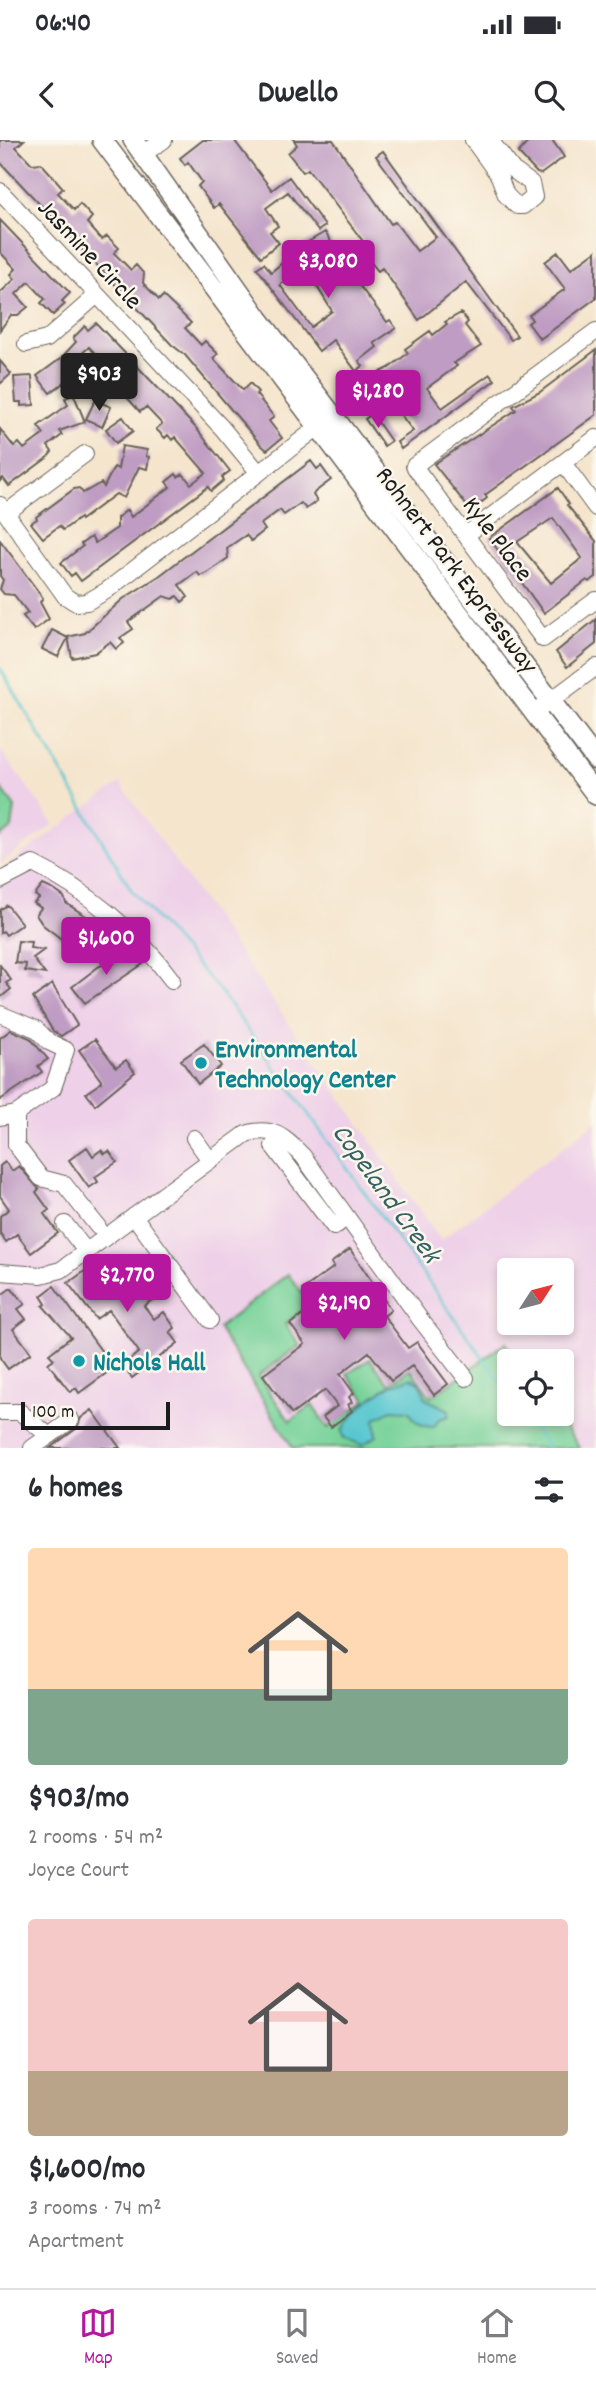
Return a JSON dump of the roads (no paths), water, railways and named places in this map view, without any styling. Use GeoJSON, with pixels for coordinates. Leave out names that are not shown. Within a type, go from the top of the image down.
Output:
{"type":"FeatureCollection","features":[{"type":"Feature","properties":{"kind":"main road","name":"Rohnert Park Expressway"},"geometry":{"type":"LineString","coordinates":[[102,140],[322,424],[596,795]]}},
{"type":"Feature","properties":{"kind":"main road","name":"Rohnert Park Expressway"},"geometry":{"type":"LineString","coordinates":[[138,147],[259,319],[596,760]]}},
{"type":"Feature","properties":{"kind":"street"},"geometry":{"type":"LineString","coordinates":[[138,147],[164,140]]}},
{"type":"Feature","properties":{"kind":"street"},"geometry":{"type":"LineString","coordinates":[[473,140],[499,176],[509,200],[523,206],[534,197],[531,183],[513,170],[490,140]]}},
{"type":"Feature","properties":{"kind":"street","name":"Jasmine Circle"},"geometry":{"type":"LineString","coordinates":[[0,191],[222,428],[259,473]]}},
{"type":"Feature","properties":{"kind":"street"},"geometry":{"type":"LineString","coordinates":[[26,344],[47,339],[97,295]]}},
{"type":"Feature","properties":{"kind":"street","name":"Kyle Place"},"geometry":{"type":"LineString","coordinates":[[596,331],[415,466],[543,639],[596,600]]}},
{"type":"Feature","properties":{"kind":"street"},"geometry":{"type":"LineString","coordinates":[[85,454],[3,509],[65,596],[76,603],[87,602],[106,591],[322,424]]}},
{"type":"Feature","properties":{"kind":"street"},"geometry":{"type":"LineString","coordinates":[[466,535],[596,438]]}},
{"type":"Feature","properties":{"kind":"street"},"geometry":{"type":"LineString","coordinates":[[563,463],[596,508]]}},
{"type":"Feature","properties":{"kind":"street"},"geometry":{"type":"LineString","coordinates":[[534,712],[596,667]]}},
{"type":"Feature","properties":{"kind":"street"},"geometry":{"type":"LineString","coordinates":[[0,881],[33,864],[65,880],[150,949],[172,980]]}},
{"type":"Feature","properties":{"kind":"street"},"geometry":{"type":"LineString","coordinates":[[0,1014],[36,1030],[49,1042],[66,1051],[53,1088],[8,1116],[16,1144],[41,1178],[64,1184],[98,1227]]}},
{"type":"Feature","properties":{"kind":"street"},"geometry":{"type":"LineString","coordinates":[[0,1272],[51,1274],[246,1134],[261,1129],[280,1134],[303,1156],[420,1319],[466,1378]]}},
{"type":"Feature","properties":{"kind":"street"},"geometry":{"type":"LineString","coordinates":[[194,1138],[210,1160]]}},
{"type":"Feature","properties":{"kind":"street"},"geometry":{"type":"LineString","coordinates":[[273,1146],[334,1227],[347,1217]]}},
{"type":"Feature","properties":{"kind":"street"},"geometry":{"type":"LineString","coordinates":[[134,1216],[210,1320]]}},
{"type":"Feature","properties":{"kind":"street"},"geometry":{"type":"LineString","coordinates":[[65,1224],[86,1251]]}},
{"type":"Feature","properties":{"kind":"street"},"geometry":{"type":"LineString","coordinates":[[0,1412],[20,1412],[49,1436]]}},
{"type":"Feature","properties":{"kind":"street"},"geometry":{"type":"LineString","coordinates":[[32,1448],[71,1420]]}},
{"type":"Feature","properties":{"kind":"water"},"geometry":{"type":"Polygon","coordinates":[[[412,1378],[420,1383],[426,1399],[449,1410],[449,1416],[439,1419],[434,1427],[429,1427],[419,1423],[409,1411],[391,1410],[375,1419],[377,1436],[362,1445],[344,1438],[342,1431],[362,1406],[392,1385],[412,1378]]]}},
{"type":"Feature","properties":{"kind":"waterway","name":"Copeland Creek"},"geometry":{"type":"LineString","coordinates":[[0,668],[132,891],[220,991],[497,1377]]}},
{"type":"Feature","properties":{"kind":"waterway","name":"Copeland Creek"},"geometry":{"type":"LineString","coordinates":[[532,1426],[548,1448]]}},
{"type":"Feature","properties":{"kind":"place","name":"Environmental Technology Center"},"geometry":{"type":"Point","coordinates":[201,1063]}},
{"type":"Feature","properties":{"kind":"place","name":"Nichols Hall"},"geometry":{"type":"Point","coordinates":[79,1361]}}]}
